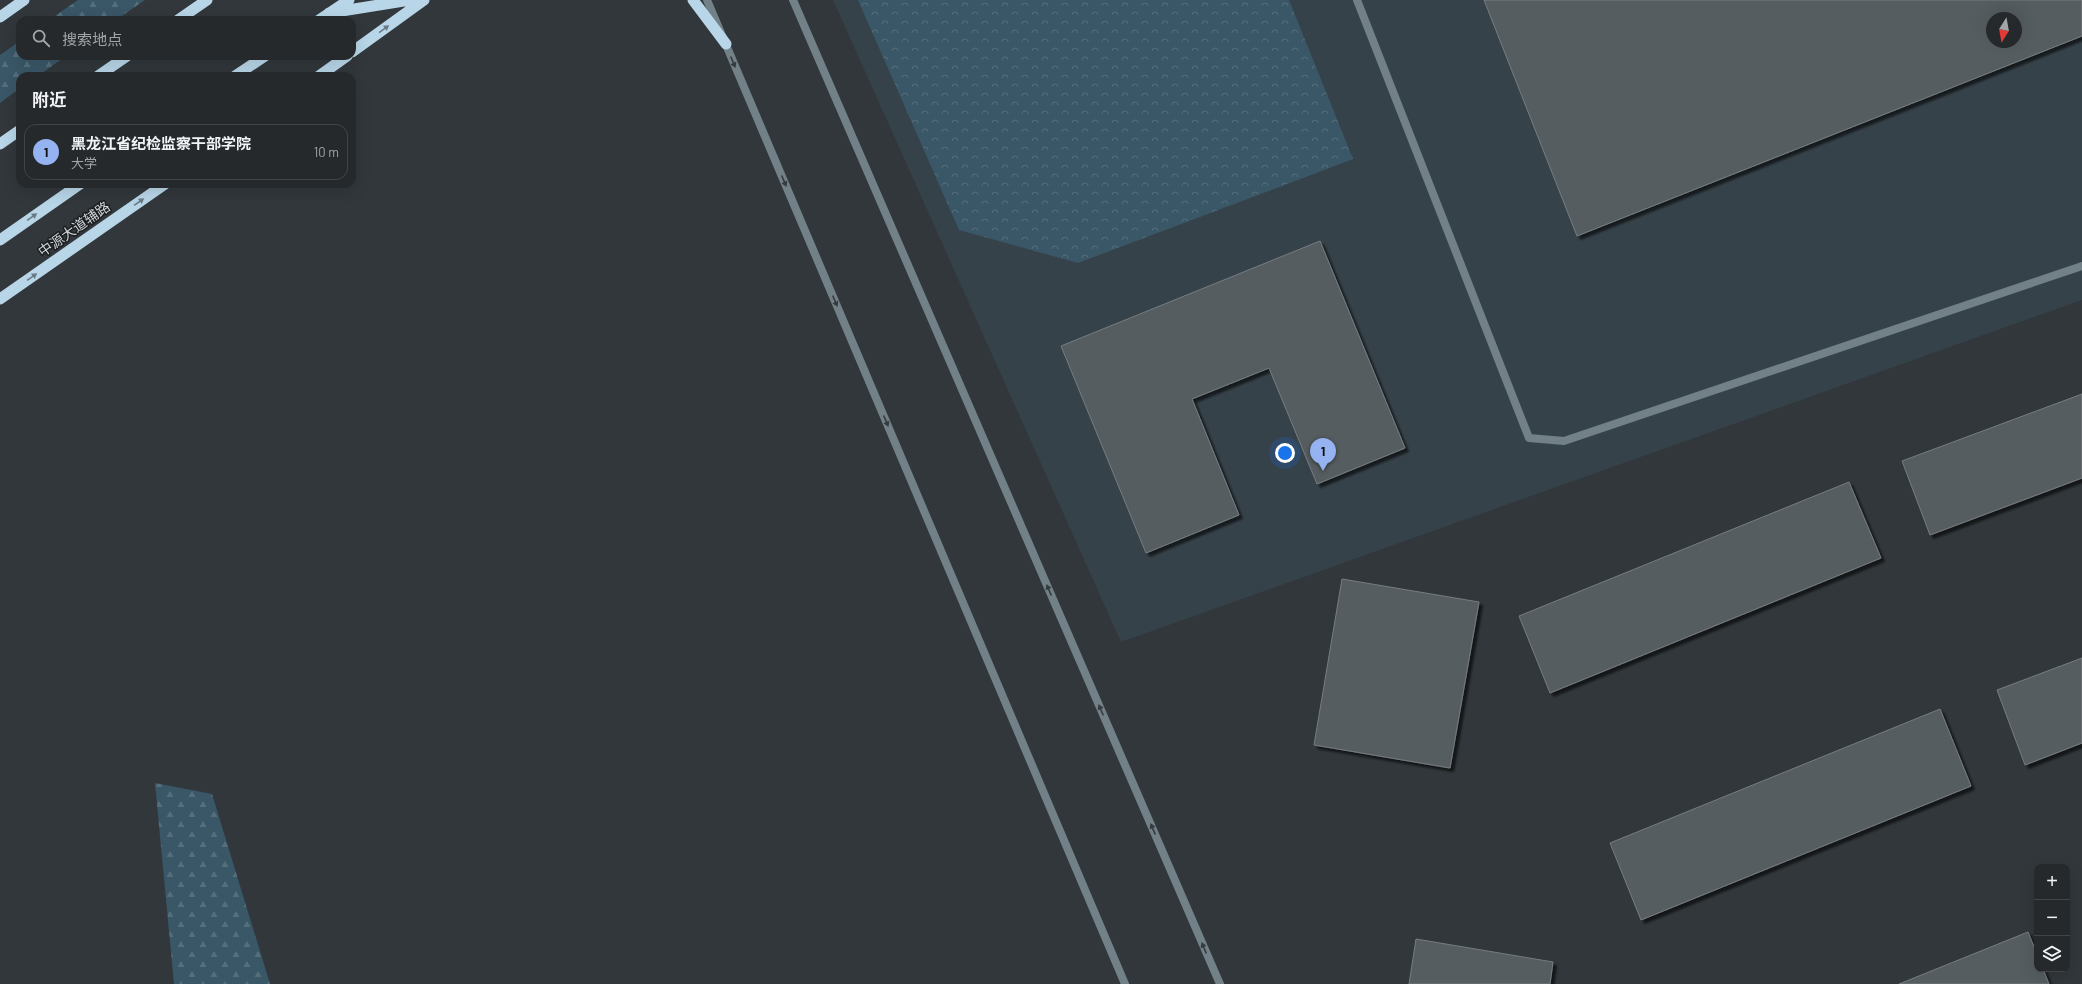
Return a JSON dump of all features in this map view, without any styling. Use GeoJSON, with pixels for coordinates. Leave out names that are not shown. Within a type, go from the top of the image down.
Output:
{"type":"FeatureCollection","features":[{"type":"Feature","properties":{"kind":"highway"},"geometry":{"type":"LineString","coordinates":[[0,17],[24,0]]}},
{"type":"Feature","properties":{"kind":"highway"},"geometry":{"type":"LineString","coordinates":[[184,16],[207,0]]}},
{"type":"Feature","properties":{"kind":"highway"},"geometry":{"type":"LineString","coordinates":[[326,16],[349,0]]}},
{"type":"Feature","properties":{"kind":"highway"},"geometry":{"type":"LineString","coordinates":[[329,14],[410,0]]}},
{"type":"Feature","properties":{"kind":"highway"},"geometry":{"type":"LineString","coordinates":[[356,49],[424,0]]}},
{"type":"Feature","properties":{"kind":"highway"},"geometry":{"type":"LineString","coordinates":[[693,0],[726,44]]}},
{"type":"Feature","properties":{"kind":"highway"},"geometry":{"type":"LineString","coordinates":[[104,72],[121,60]]}},
{"type":"Feature","properties":{"kind":"highway"},"geometry":{"type":"LineString","coordinates":[[241,72],[259,60]]}},
{"type":"Feature","properties":{"kind":"highway"},"geometry":{"type":"LineString","coordinates":[[324,72],[341,60]]}},
{"type":"Feature","properties":{"kind":"highway"},"geometry":{"type":"LineString","coordinates":[[0,144],[16,133]]}},
{"type":"Feature","properties":{"kind":"highway"},"geometry":{"type":"LineString","coordinates":[[0,240],[74,188]]}},
{"type":"Feature","properties":{"kind":"highway","name":"中源大道辅路"},"geometry":{"type":"LineString","coordinates":[[0,299],[159,188]]}},
{"type":"Feature","properties":{"kind":"street"},"geometry":{"type":"LineString","coordinates":[[707,0],[1125,984]]}},
{"type":"Feature","properties":{"kind":"street"},"geometry":{"type":"LineString","coordinates":[[793,0],[1220,984]]}},
{"type":"Feature","properties":{"kind":"street"},"geometry":{"type":"LineString","coordinates":[[1357,0],[1529,438],[1564,441],[2082,266]]}},
{"type":"Feature","properties":{"kind":"shaded area"},"geometry":{"type":"Polygon","coordinates":[[[833,0],[2082,0],[2082,300],[1121,642],[833,0]]]}},
{"type":"Feature","properties":{"kind":"green space"},"geometry":{"type":"Polygon","coordinates":[[[78,0],[145,0],[122,16],[55,16],[78,0]]]}},
{"type":"Feature","properties":{"kind":"green space"},"geometry":{"type":"Polygon","coordinates":[[[858,0],[1289,0],[1353,159],[1078,263],[959,230],[858,0]]]}},
{"type":"Feature","properties":{"kind":"green space"},"geometry":{"type":"Polygon","coordinates":[[[16,44],[16,60],[60,60],[44,72],[16,72],[16,91],[0,103],[0,55],[16,44]]]}},
{"type":"Feature","properties":{"kind":"green space"},"geometry":{"type":"Polygon","coordinates":[[[155,783],[212,794],[270,984],[174,984],[155,783]]]}},
{"type":"Feature","properties":{"kind":"building"},"geometry":{"type":"Polygon","coordinates":[[[1484,0],[2082,0],[2082,36],[1577,236],[1484,0]]]}},
{"type":"Feature","properties":{"kind":"building"},"geometry":{"type":"Polygon","coordinates":[[[1320,241],[1405,448],[1317,484],[1269,368],[1192,399],[1239,515],[1146,553],[1061,346],[1320,241]]]}},
{"type":"Feature","properties":{"kind":"building"},"geometry":{"type":"Polygon","coordinates":[[[2082,394],[2082,478],[1930,535],[1902,461],[2082,394]]]}},
{"type":"Feature","properties":{"kind":"building"},"geometry":{"type":"Polygon","coordinates":[[[1849,482],[1881,558],[1550,693],[1519,616],[1849,482]]]}},
{"type":"Feature","properties":{"kind":"building"},"geometry":{"type":"Polygon","coordinates":[[[1342,579],[1479,602],[1450,768],[1314,745],[1342,579]]]}},
{"type":"Feature","properties":{"kind":"building"},"geometry":{"type":"Polygon","coordinates":[[[2082,658],[2082,743],[2025,765],[1997,690],[2082,658]]]}},
{"type":"Feature","properties":{"kind":"building"},"geometry":{"type":"Polygon","coordinates":[[[1940,709],[1971,786],[1641,920],[1610,843],[1940,709]]]}},
{"type":"Feature","properties":{"kind":"building"},"geometry":{"type":"Polygon","coordinates":[[[2028,932],[2034,947],[2034,972],[2044,972],[2049,984],[1899,984],[2028,932]]]}},
{"type":"Feature","properties":{"kind":"building"},"geometry":{"type":"Polygon","coordinates":[[[1416,939],[1553,962],[1550,984],[1409,984],[1416,939]]]}},
{"type":"Feature","properties":{"kind":"place","name":"黑龙江省纪检监察干部学院"},"geometry":{"type":"Point","coordinates":[1323,471]}}]}
